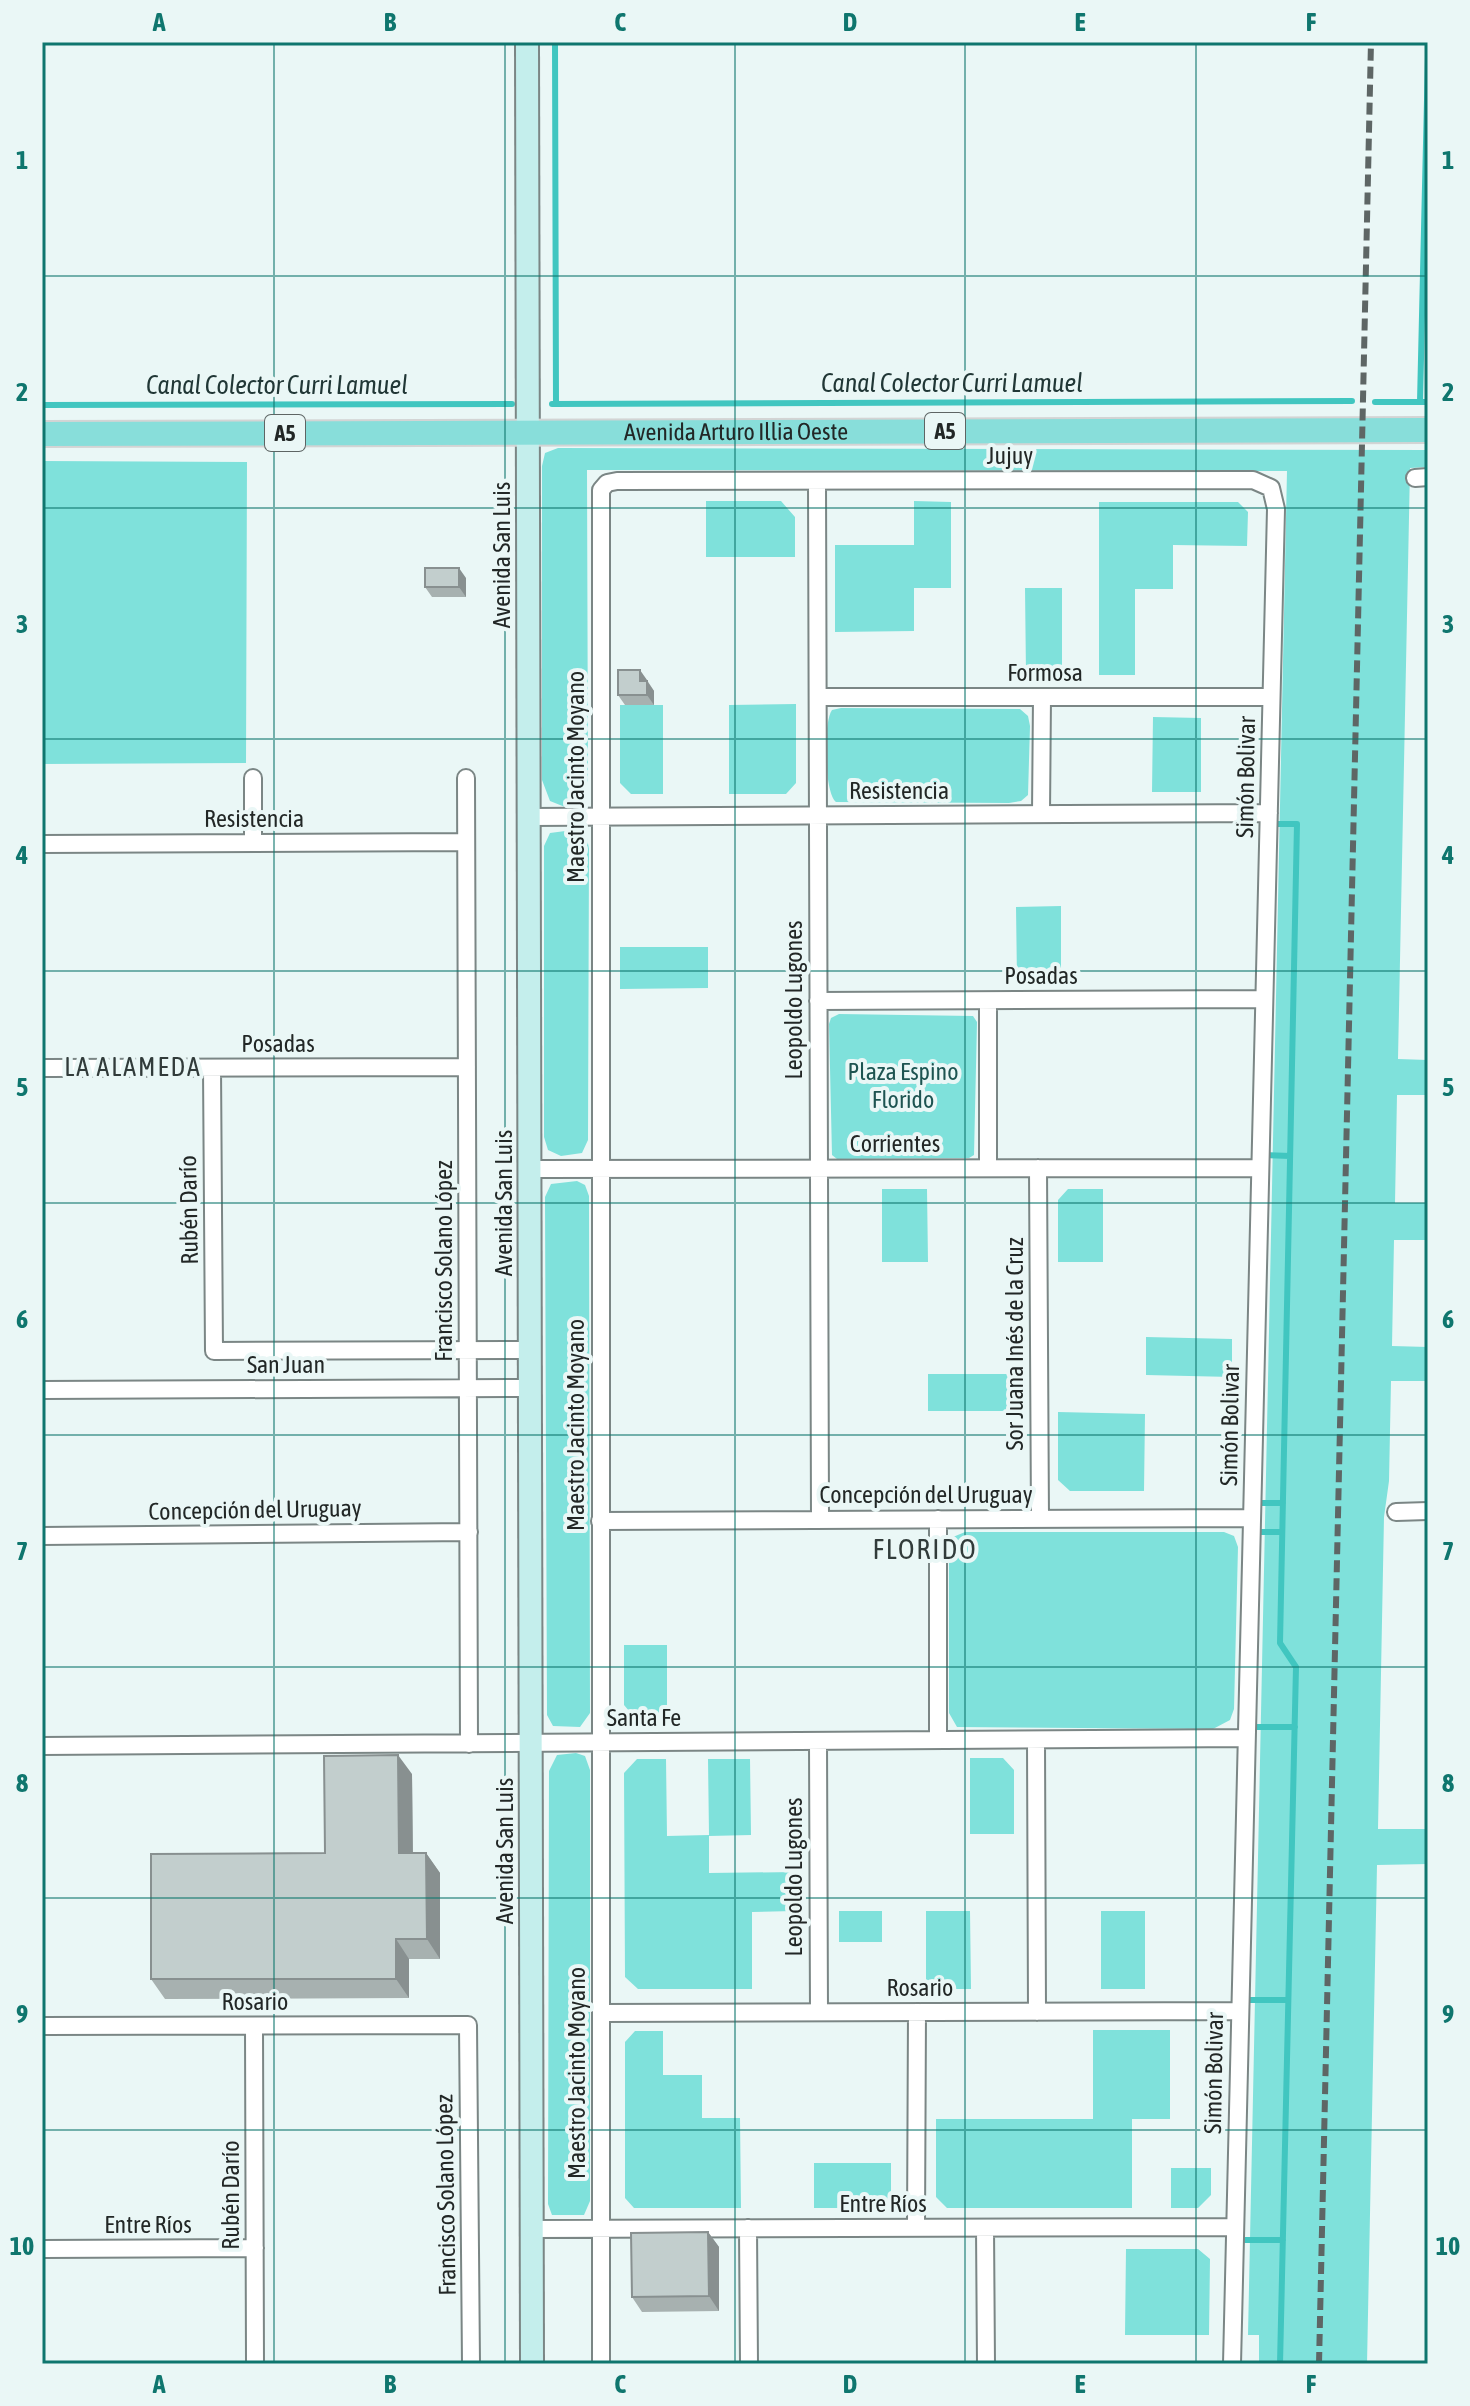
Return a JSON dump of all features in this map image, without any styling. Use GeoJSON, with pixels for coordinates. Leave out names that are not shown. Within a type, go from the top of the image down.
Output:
{"type":"FeatureCollection","features":[{"type":"Feature","properties":{"kind":"main road","name":"Avenida San Luis"},"geometry":{"type":"LineString","coordinates":[[527,42],[532,2364]]}},
{"type":"Feature","properties":{"kind":"main road","name":"Avenida Arturo Illia Oeste"},"geometry":{"type":"LineString","coordinates":[[42,434],[1428,430]]}},
{"type":"Feature","properties":{"kind":"street","name":"Jujuy"},"geometry":{"type":"LineString","coordinates":[[603,486],[617,481],[1253,480],[1271,488]]}},
{"type":"Feature","properties":{"kind":"street","name":"Leopoldo Lugones"},"geometry":{"type":"LineString","coordinates":[[817,481],[820,1520]]}},
{"type":"Feature","properties":{"kind":"street","name":"Maestro Jacinto Moyano"},"geometry":{"type":"LineString","coordinates":[[601,2364],[600,498],[603,486]]}},
{"type":"Feature","properties":{"kind":"street","name":"Simón Bolivar"},"geometry":{"type":"LineString","coordinates":[[1232,2364],[1276,509],[1271,488]]}},
{"type":"Feature","properties":{"kind":"street","name":"Formosa"},"geometry":{"type":"LineString","coordinates":[[818,697],[1271,697]]}},
{"type":"Feature","properties":{"kind":"street"},"geometry":{"type":"LineString","coordinates":[[1041,814],[1042,697]]}},
{"type":"Feature","properties":{"kind":"street"},"geometry":{"type":"LineString","coordinates":[[253,778],[253,843]]}},
{"type":"Feature","properties":{"kind":"street","name":"Francisco Solano López"},"geometry":{"type":"LineString","coordinates":[[466,778],[469,1744]]}},
{"type":"Feature","properties":{"kind":"street","name":"Resistencia"},"geometry":{"type":"LineString","coordinates":[[529,817],[1269,813]]}},
{"type":"Feature","properties":{"kind":"street","name":"Resistencia"},"geometry":{"type":"LineString","coordinates":[[42,844],[466,842]]}},
{"type":"Feature","properties":{"kind":"street","name":"Posadas"},"geometry":{"type":"LineString","coordinates":[[818,1001],[1264,999]]}},
{"type":"Feature","properties":{"kind":"street"},"geometry":{"type":"LineString","coordinates":[[988,1001],[988,1168]]}},
{"type":"Feature","properties":{"kind":"street","name":"Posadas"},"geometry":{"type":"LineString","coordinates":[[42,1068],[467,1067]]}},
{"type":"Feature","properties":{"kind":"street","name":"Rubén Darío"},"geometry":{"type":"LineString","coordinates":[[212,1068],[214,1351]]}},
{"type":"Feature","properties":{"kind":"street","name":"Sor Juana Inés de la Cruz"},"geometry":{"type":"LineString","coordinates":[[1038,1168],[1040,1519]]}},
{"type":"Feature","properties":{"kind":"street","name":"Corrientes"},"geometry":{"type":"LineString","coordinates":[[530,1169],[1260,1168]]}},
{"type":"Feature","properties":{"kind":"street","name":"San Juan"},"geometry":{"type":"LineString","coordinates":[[214,1351],[530,1350]]}},
{"type":"Feature","properties":{"kind":"street","name":"San Juan"},"geometry":{"type":"LineString","coordinates":[[42,1390],[530,1388]]}},
{"type":"Feature","properties":{"kind":"street"},"geometry":{"type":"LineString","coordinates":[[1396,1512],[1428,1511]]}},
{"type":"Feature","properties":{"kind":"street","name":"Concepción del Uruguay"},"geometry":{"type":"LineString","coordinates":[[600,1521],[1252,1518]]}},
{"type":"Feature","properties":{"kind":"street"},"geometry":{"type":"LineString","coordinates":[[938,1519],[938,1740]]}},
{"type":"Feature","properties":{"kind":"street","name":"Concepción del Uruguay"},"geometry":{"type":"LineString","coordinates":[[42,1536],[469,1532]]}},
{"type":"Feature","properties":{"kind":"street","name":"Santa Fe"},"geometry":{"type":"LineString","coordinates":[[42,1746],[1246,1738]]}},
{"type":"Feature","properties":{"kind":"street"},"geometry":{"type":"LineString","coordinates":[[1036,1740],[1037,2012]]}},
{"type":"Feature","properties":{"kind":"street","name":"Leopoldo Lugones"},"geometry":{"type":"LineString","coordinates":[[818,1741],[819,2012]]}},
{"type":"Feature","properties":{"kind":"street","name":"Rosario"},"geometry":{"type":"LineString","coordinates":[[601,2013],[1240,2011]]}},
{"type":"Feature","properties":{"kind":"street"},"geometry":{"type":"LineString","coordinates":[[916,2228],[917,2012]]}},
{"type":"Feature","properties":{"kind":"street","name":"Francisco Solano López"},"geometry":{"type":"LineString","coordinates":[[468,2025],[471,2364]]}},
{"type":"Feature","properties":{"kind":"street","name":"Rosario"},"geometry":{"type":"LineString","coordinates":[[42,2026],[468,2025]]}},
{"type":"Feature","properties":{"kind":"street","name":"Rubén Darío"},"geometry":{"type":"LineString","coordinates":[[254,2026],[255,2364]]}},
{"type":"Feature","properties":{"kind":"street","name":"Entre Ríos"},"geometry":{"type":"LineString","coordinates":[[532,2229],[1235,2227]]}},
{"type":"Feature","properties":{"kind":"street"},"geometry":{"type":"LineString","coordinates":[[748,2228],[749,2364]]}},
{"type":"Feature","properties":{"kind":"street"},"geometry":{"type":"LineString","coordinates":[[985,2228],[986,2364]]}},
{"type":"Feature","properties":{"kind":"street","name":"Entre Ríos"},"geometry":{"type":"LineString","coordinates":[[42,2249],[255,2248]]}},
{"type":"Feature","properties":{"kind":"green space"},"geometry":{"type":"Polygon","coordinates":[[[558,448],[1428,450],[1428,467],[1410,468],[1398,1059],[1428,1060],[1428,1095],[1397,1095],[1395,1203],[1428,1203],[1428,1240],[1394,1240],[1392,1346],[1428,1347],[1428,1381],[1391,1381],[1389,1481],[1384,1517],[1378,1829],[1428,1829],[1428,1864],[1377,1865],[1367,2364],[1259,2364],[1259,2335],[1248,2335],[1287,471],[587,470],[588,781],[580,802],[565,807],[550,801],[542,780],[542,466],[545,453],[558,448]]]}},
{"type":"Feature","properties":{"kind":"green space"},"geometry":{"type":"Polygon","coordinates":[[[42,461],[247,462],[246,763],[42,764],[42,461]]]}},
{"type":"Feature","properties":{"kind":"green space"},"geometry":{"type":"Polygon","coordinates":[[[706,501],[781,501],[795,517],[795,557],[706,557],[706,501]]]}},
{"type":"Feature","properties":{"kind":"green space"},"geometry":{"type":"Polygon","coordinates":[[[914,501],[951,502],[951,588],[914,588],[914,631],[835,632],[835,545],[914,545],[914,501]]]}},
{"type":"Feature","properties":{"kind":"green space"},"geometry":{"type":"Polygon","coordinates":[[[1099,502],[1238,502],[1248,512],[1247,546],[1173,545],[1173,589],[1135,589],[1135,675],[1099,675],[1099,502]]]}},
{"type":"Feature","properties":{"kind":"green space"},"geometry":{"type":"Polygon","coordinates":[[[1025,588],[1062,588],[1062,675],[1026,675],[1025,588]]]}},
{"type":"Feature","properties":{"kind":"green space"},"geometry":{"type":"Polygon","coordinates":[[[796,704],[796,783],[786,794],[729,794],[729,705],[796,704]]]}},
{"type":"Feature","properties":{"kind":"green space"},"geometry":{"type":"Polygon","coordinates":[[[620,705],[663,705],[663,794],[631,794],[620,783],[620,705]]]}},
{"type":"Feature","properties":{"kind":"green space"},"geometry":{"type":"Polygon","coordinates":[[[1020,709],[1028,716],[1030,726],[1028,795],[1021,801],[1009,803],[836,802],[829,785],[826,742],[832,710],[1020,709]]]}},
{"type":"Feature","properties":{"kind":"green space"},"geometry":{"type":"Polygon","coordinates":[[[1153,717],[1201,718],[1201,792],[1152,792],[1153,717]]]}},
{"type":"Feature","properties":{"kind":"green space"},"geometry":{"type":"Polygon","coordinates":[[[573,830],[587,838],[589,849],[588,1140],[582,1153],[561,1156],[548,1150],[544,1137],[544,846],[550,833],[573,830]]]}},
{"type":"Feature","properties":{"kind":"green space"},"geometry":{"type":"Polygon","coordinates":[[[1061,906],[1061,980],[1017,980],[1016,907],[1061,906]]]}},
{"type":"Feature","properties":{"kind":"green space"},"geometry":{"type":"Polygon","coordinates":[[[620,947],[708,947],[708,988],[620,989],[620,947]]]}},
{"type":"Feature","properties":{"kind":"green space","name":"Plaza Espino Florido"},"geometry":{"type":"Polygon","coordinates":[[[839,1014],[973,1016],[977,1022],[974,1155],[969,1158],[837,1159],[832,1155],[829,1024],[831,1018],[839,1014]]]}},
{"type":"Feature","properties":{"kind":"green space"},"geometry":{"type":"Polygon","coordinates":[[[577,1181],[585,1185],[589,1196],[590,1713],[580,1727],[553,1726],[547,1715],[545,1197],[551,1184],[577,1181]]]}},
{"type":"Feature","properties":{"kind":"green space"},"geometry":{"type":"Polygon","coordinates":[[[882,1189],[927,1189],[928,1262],[882,1262],[882,1189]]]}},
{"type":"Feature","properties":{"kind":"green space"},"geometry":{"type":"Polygon","coordinates":[[[1068,1189],[1103,1189],[1103,1262],[1058,1262],[1058,1200],[1068,1189]]]}},
{"type":"Feature","properties":{"kind":"green space"},"geometry":{"type":"Polygon","coordinates":[[[1146,1337],[1232,1339],[1232,1377],[1146,1375],[1146,1337]]]}},
{"type":"Feature","properties":{"kind":"green space"},"geometry":{"type":"Polygon","coordinates":[[[928,1374],[1015,1374],[1015,1411],[928,1411],[928,1374]]]}},
{"type":"Feature","properties":{"kind":"green space"},"geometry":{"type":"Polygon","coordinates":[[[1058,1412],[1145,1414],[1144,1491],[1070,1491],[1058,1480],[1058,1412]]]}},
{"type":"Feature","properties":{"kind":"green space"},"geometry":{"type":"Polygon","coordinates":[[[965,1532],[1224,1532],[1234,1536],[1238,1547],[1234,1709],[1230,1720],[1213,1729],[957,1727],[949,1713],[949,1548],[953,1537],[965,1532]]]}},
{"type":"Feature","properties":{"kind":"green space"},"geometry":{"type":"Polygon","coordinates":[[[624,1645],[667,1645],[667,1718],[635,1718],[624,1705],[624,1645]]]}},
{"type":"Feature","properties":{"kind":"green space"},"geometry":{"type":"Polygon","coordinates":[[[576,1753],[585,1756],[590,1770],[590,2201],[584,2215],[552,2215],[548,2204],[549,1771],[557,1755],[576,1753]]]}},
{"type":"Feature","properties":{"kind":"green space"},"geometry":{"type":"Polygon","coordinates":[[[970,1758],[1003,1758],[1014,1770],[1014,1834],[970,1834],[970,1758]]]}},
{"type":"Feature","properties":{"kind":"green space"},"geometry":{"type":"Polygon","coordinates":[[[637,1759],[666,1759],[667,1836],[709,1835],[708,1759],[750,1759],[751,1835],[709,1836],[709,1873],[794,1872],[794,1911],[752,1912],[752,1989],[638,1989],[625,1977],[624,1773],[637,1759]]]}},
{"type":"Feature","properties":{"kind":"green space"},"geometry":{"type":"Polygon","coordinates":[[[839,1911],[882,1911],[882,1942],[839,1942],[839,1911]]]}},
{"type":"Feature","properties":{"kind":"green space"},"geometry":{"type":"Polygon","coordinates":[[[926,1911],[970,1911],[971,1989],[926,1989],[926,1911]]]}},
{"type":"Feature","properties":{"kind":"green space"},"geometry":{"type":"Polygon","coordinates":[[[1101,1911],[1145,1911],[1145,1989],[1101,1989],[1101,1911]]]}},
{"type":"Feature","properties":{"kind":"green space"},"geometry":{"type":"Polygon","coordinates":[[[1093,2030],[1170,2030],[1170,2119],[1132,2119],[1132,2208],[947,2208],[936,2197],[936,2119],[1093,2119],[1093,2030]]]}},
{"type":"Feature","properties":{"kind":"green space"},"geometry":{"type":"Polygon","coordinates":[[[635,2031],[663,2031],[663,2075],[702,2075],[702,2118],[740,2118],[741,2208],[634,2208],[625,2198],[625,2042],[635,2031]]]}},
{"type":"Feature","properties":{"kind":"green space"},"geometry":{"type":"Polygon","coordinates":[[[814,2163],[891,2163],[891,2195],[879,2208],[814,2208],[814,2163]]]}},
{"type":"Feature","properties":{"kind":"green space"},"geometry":{"type":"Polygon","coordinates":[[[1171,2168],[1211,2168],[1211,2195],[1198,2208],[1171,2208],[1171,2168]]]}},
{"type":"Feature","properties":{"kind":"green space"},"geometry":{"type":"Polygon","coordinates":[[[1126,2249],[1198,2249],[1210,2259],[1209,2335],[1125,2335],[1126,2249]]]}},
{"type":"Feature","properties":{"kind":"building"},"geometry":{"type":"Polygon","coordinates":[[[425,568],[459,568],[459,587],[425,587],[425,568]]]}},
{"type":"Feature","properties":{"kind":"building"},"geometry":{"type":"Polygon","coordinates":[[[618,670],[640,670],[640,681],[647,681],[647,695],[618,695],[618,670]]]}},
{"type":"Feature","properties":{"kind":"building"},"geometry":{"type":"Polygon","coordinates":[[[398,1755],[399,1853],[426,1853],[427,1939],[396,1939],[396,1979],[151,1979],[151,1854],[325,1853],[324,1756],[398,1755]]]}},
{"type":"Feature","properties":{"kind":"building"},"geometry":{"type":"Polygon","coordinates":[[[708,2232],[709,2296],[632,2297],[631,2233],[708,2232]]]}},
{"type":"Feature","properties":{"kind":"waterway"},"geometry":{"type":"LineString","coordinates":[[555,42],[556,404]]}},
{"type":"Feature","properties":{"kind":"waterway"},"geometry":{"type":"LineString","coordinates":[[1420,402],[1428,57]]}},
{"type":"Feature","properties":{"kind":"waterway","name":"Canal Colector Curri Lamuel"},"geometry":{"type":"LineString","coordinates":[[552,404],[1352,401]]}},
{"type":"Feature","properties":{"kind":"waterway"},"geometry":{"type":"LineString","coordinates":[[1375,402],[1428,402]]}},
{"type":"Feature","properties":{"kind":"waterway","name":"Canal Colector Curri Lamuel"},"geometry":{"type":"LineString","coordinates":[[42,405],[512,404]]}},
{"type":"Feature","properties":{"kind":"waterway"},"geometry":{"type":"LineString","coordinates":[[1269,824],[1297,824],[1280,1643],[1296,1667],[1280,2364]]}},
{"type":"Feature","properties":{"kind":"waterway"},"geometry":{"type":"LineString","coordinates":[[1264,1155],[1290,1156]]}},
{"type":"Feature","properties":{"kind":"waterway"},"geometry":{"type":"LineString","coordinates":[[1256,1503],[1283,1503]]}},
{"type":"Feature","properties":{"kind":"waterway"},"geometry":{"type":"LineString","coordinates":[[1255,1532],[1282,1532]]}},
{"type":"Feature","properties":{"kind":"waterway"},"geometry":{"type":"LineString","coordinates":[[1250,1727],[1295,1727]]}},
{"type":"Feature","properties":{"kind":"waterway"},"geometry":{"type":"LineString","coordinates":[[1244,2000],[1288,2000]]}},
{"type":"Feature","properties":{"kind":"waterway"},"geometry":{"type":"LineString","coordinates":[[1238,2240],[1283,2240]]}},
{"type":"Feature","properties":{"kind":"railway"},"geometry":{"type":"LineString","coordinates":[[1319,2364],[1371,42]]}},
{"type":"Feature","properties":{"kind":"district","name":"LA ALAMEDA"},"geometry":{"type":"Point","coordinates":[133,1067]}},
{"type":"Feature","properties":{"kind":"district","name":"FLORIDO"},"geometry":{"type":"Point","coordinates":[925,1549]}}]}
